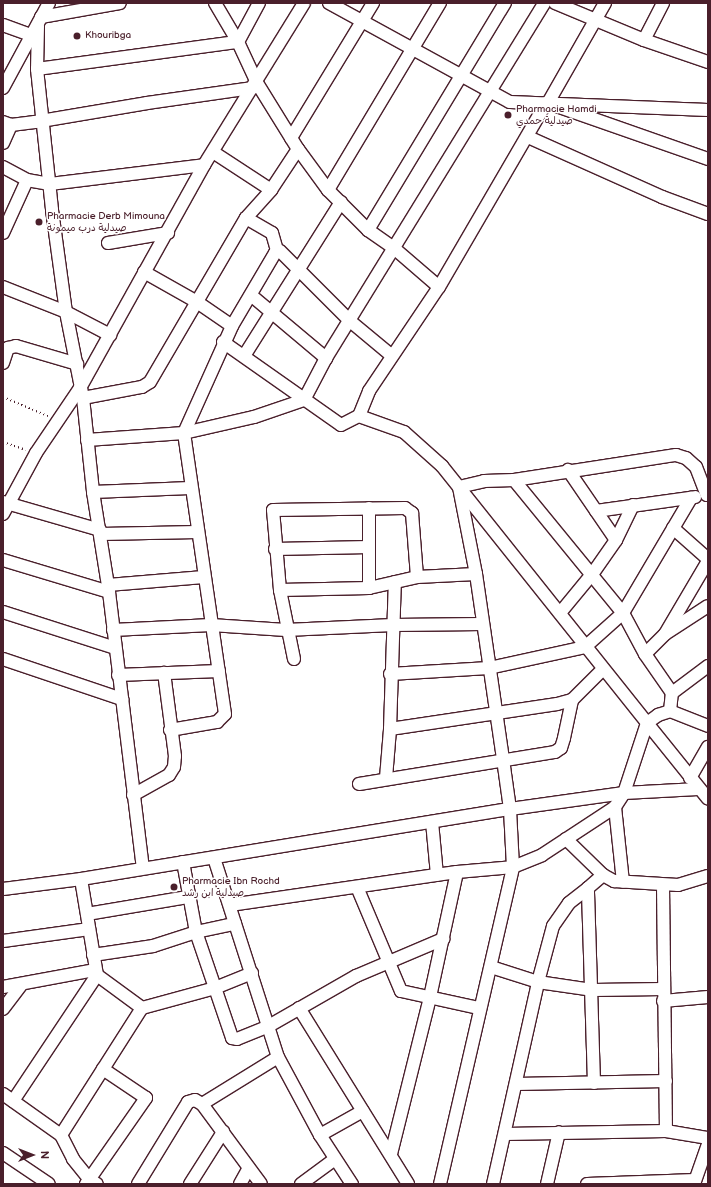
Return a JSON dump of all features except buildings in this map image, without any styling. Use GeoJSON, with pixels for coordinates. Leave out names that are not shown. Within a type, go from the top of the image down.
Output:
{"type":"FeatureCollection","features":[{"type":"Feature","properties":{"kind":"street"},"geometry":{"type":"LineString","coordinates":[[5,82],[49,3]]}},
{"type":"Feature","properties":{"kind":"street"},"geometry":{"type":"LineString","coordinates":[[3,25],[37,26],[117,3]]}},
{"type":"Feature","properties":{"kind":"street"},"geometry":{"type":"LineString","coordinates":[[215,3],[238,42],[255,85],[298,149],[328,190],[368,230],[395,249],[439,287]]}},
{"type":"Feature","properties":{"kind":"street"},"geometry":{"type":"LineString","coordinates":[[238,42],[259,3]]}},
{"type":"Feature","properties":{"kind":"street"},"geometry":{"type":"LineString","coordinates":[[197,532],[101,532],[5,507],[36,453],[58,420],[82,393],[110,335],[144,272],[168,233],[204,165],[255,85],[304,3]]}},
{"type":"Feature","properties":{"kind":"street"},"geometry":{"type":"LineString","coordinates":[[329,3],[510,102],[523,104],[547,103],[705,111]]}},
{"type":"Feature","properties":{"kind":"street"},"geometry":{"type":"LineString","coordinates":[[291,138],[363,22],[373,3]]}},
{"type":"Feature","properties":{"kind":"street"},"geometry":{"type":"LineString","coordinates":[[328,190],[440,3]]}},
{"type":"Feature","properties":{"kind":"street"},"geometry":{"type":"LineString","coordinates":[[368,230],[505,3]]}},
{"type":"Feature","properties":{"kind":"street"},"geometry":{"type":"LineString","coordinates":[[87,440],[184,433],[254,417],[304,400],[326,358],[395,249],[544,3]]}},
{"type":"Feature","properties":{"kind":"street"},"geometry":{"type":"LineString","coordinates":[[555,3],[596,18],[644,40],[708,62]]}},
{"type":"Feature","properties":{"kind":"street"},"geometry":{"type":"LineString","coordinates":[[223,342],[341,425],[359,416],[366,397],[391,355],[439,287],[605,3]]}},
{"type":"Feature","properties":{"kind":"street"},"geometry":{"type":"LineString","coordinates":[[644,40],[663,3]]}},
{"type":"Feature","properties":{"kind":"street"},"geometry":{"type":"LineString","coordinates":[[37,26],[37,69],[42,120],[66,312],[82,393],[93,492],[101,532],[109,588],[118,675],[143,867]]}},
{"type":"Feature","properties":{"kind":"street"},"geometry":{"type":"LineString","coordinates":[[37,69],[238,42]]}},
{"type":"Feature","properties":{"kind":"street"},"geometry":{"type":"LineString","coordinates":[[3,143],[7,123],[42,120],[255,85]]}},
{"type":"Feature","properties":{"kind":"street"},"geometry":{"type":"LineString","coordinates":[[547,103],[708,159]]}},
{"type":"Feature","properties":{"kind":"street"},"geometry":{"type":"LineString","coordinates":[[528,137],[662,197],[708,214]]}},
{"type":"Feature","properties":{"kind":"street"},"geometry":{"type":"LineString","coordinates":[[82,393],[142,387],[150,382],[246,218],[270,190],[298,149]]}},
{"type":"Feature","properties":{"kind":"street"},"geometry":{"type":"LineString","coordinates":[[213,152],[270,190]]}},
{"type":"Feature","properties":{"kind":"street"},"geometry":{"type":"LineString","coordinates":[[3,167],[26,180],[50,184],[204,165]]}},
{"type":"Feature","properties":{"kind":"street"},"geometry":{"type":"LineString","coordinates":[[3,233],[26,180]]}},
{"type":"Feature","properties":{"kind":"street"},"geometry":{"type":"LineString","coordinates":[[244,356],[341,202]]}},
{"type":"Feature","properties":{"kind":"street"},"geometry":{"type":"LineString","coordinates":[[170,730],[217,722],[226,714],[190,488],[184,433],[223,342],[252,296],[277,251],[272,233],[246,218]]}},
{"type":"Feature","properties":{"kind":"street"},"geometry":{"type":"LineString","coordinates":[[108,243],[168,233]]}},
{"type":"Feature","properties":{"kind":"street"},"geometry":{"type":"LineString","coordinates":[[277,251],[282,252],[350,321],[391,355]]}},
{"type":"Feature","properties":{"kind":"street"},"geometry":{"type":"LineString","coordinates":[[144,272],[197,302],[232,326]]}},
{"type":"Feature","properties":{"kind":"street"},"geometry":{"type":"LineString","coordinates":[[3,287],[66,312],[110,335]]}},
{"type":"Feature","properties":{"kind":"street"},"geometry":{"type":"LineString","coordinates":[[252,296],[273,312],[326,358]]}},
{"type":"Feature","properties":{"kind":"street"},"geometry":{"type":"LineString","coordinates":[[3,341],[77,364]]}},
{"type":"Feature","properties":{"kind":"street"},"geometry":{"type":"LineString","coordinates":[[3,364],[8,348],[16,346]]}},
{"type":"Feature","properties":{"kind":"street"},"geometry":{"type":"LineString","coordinates":[[359,416],[404,432],[442,466],[698,789],[708,799]]}},
{"type":"Feature","properties":{"kind":"street"},"geometry":{"type":"LineString","coordinates":[[459,487],[484,481],[514,480],[568,470],[676,456],[686,458],[696,467],[708,496],[596,511]]}},
{"type":"Feature","properties":{"kind":"street"},"geometry":{"type":"LineString","coordinates":[[568,470],[616,540]]}},
{"type":"Feature","properties":{"kind":"street"},"geometry":{"type":"LineString","coordinates":[[514,480],[593,573],[623,613],[645,654],[672,693],[670,711]]}},
{"type":"Feature","properties":{"kind":"street"},"geometry":{"type":"LineString","coordinates":[[440,1184],[479,1008],[491,967],[513,867],[510,809],[503,759],[482,624],[476,574],[459,487]]}},
{"type":"Feature","properties":{"kind":"street"},"geometry":{"type":"LineString","coordinates":[[93,492],[190,488]]}},
{"type":"Feature","properties":{"kind":"street"},"geometry":{"type":"LineString","coordinates":[[390,674],[489,668],[585,647],[623,613],[691,498]]}},
{"type":"Feature","properties":{"kind":"street"},"geometry":{"type":"LineString","coordinates":[[294,659],[286,630],[280,590],[275,549],[273,510],[400,506],[412,513],[417,577]]}},
{"type":"Feature","properties":{"kind":"street"},"geometry":{"type":"LineString","coordinates":[[560,613],[593,573],[616,540],[633,506]]}},
{"type":"Feature","properties":{"kind":"street"},"geometry":{"type":"LineString","coordinates":[[369,508],[369,588]]}},
{"type":"Feature","properties":{"kind":"street"},"geometry":{"type":"LineString","coordinates":[[665,634],[708,560],[673,528]]}},
{"type":"Feature","properties":{"kind":"street"},"geometry":{"type":"LineString","coordinates":[[275,549],[369,547]]}},
{"type":"Feature","properties":{"kind":"street"},"geometry":{"type":"LineString","coordinates":[[3,560],[109,588],[204,577]]}},
{"type":"Feature","properties":{"kind":"street"},"geometry":{"type":"LineString","coordinates":[[280,590],[369,588],[417,577],[476,574]]}},
{"type":"Feature","properties":{"kind":"street"},"geometry":{"type":"LineString","coordinates":[[386,778],[390,729],[390,674],[395,582]]}},
{"type":"Feature","properties":{"kind":"street"},"geometry":{"type":"LineString","coordinates":[[645,654],[665,634],[708,606]]}},
{"type":"Feature","properties":{"kind":"street"},"geometry":{"type":"LineString","coordinates":[[3,612],[115,648]]}},
{"type":"Feature","properties":{"kind":"street"},"geometry":{"type":"LineString","coordinates":[[113,630],[212,625],[286,630],[393,625],[482,624]]}},
{"type":"Feature","properties":{"kind":"street"},"geometry":{"type":"LineString","coordinates":[[3,658],[122,699]]}},
{"type":"Feature","properties":{"kind":"street"},"geometry":{"type":"LineString","coordinates":[[672,693],[708,666]]}},
{"type":"Feature","properties":{"kind":"street"},"geometry":{"type":"LineString","coordinates":[[359,784],[386,778],[503,759],[550,754],[561,748],[572,700],[603,669]]}},
{"type":"Feature","properties":{"kind":"street"},"geometry":{"type":"LineString","coordinates":[[118,675],[219,671]]}},
{"type":"Feature","properties":{"kind":"street"},"geometry":{"type":"LineString","coordinates":[[133,795],[169,775],[174,767],[176,756],[170,730],[164,673]]}},
{"type":"Feature","properties":{"kind":"street"},"geometry":{"type":"LineString","coordinates":[[390,729],[572,700]]}},
{"type":"Feature","properties":{"kind":"street"},"geometry":{"type":"LineString","coordinates":[[230,905],[457,872],[513,867],[542,855],[614,807],[624,793],[647,723],[658,715],[670,711],[708,726]]}},
{"type":"Feature","properties":{"kind":"street"},"geometry":{"type":"LineString","coordinates":[[690,778],[708,747]]}},
{"type":"Feature","properties":{"kind":"street"},"geometry":{"type":"LineString","coordinates":[[3,889],[81,879],[143,867],[214,858],[510,809],[624,793],[698,789]]}},
{"type":"Feature","properties":{"kind":"street"},"geometry":{"type":"LineString","coordinates":[[614,807],[623,882]]}},
{"type":"Feature","properties":{"kind":"street"},"geometry":{"type":"LineString","coordinates":[[432,822],[437,875]]}},
{"type":"Feature","properties":{"kind":"street"},"geometry":{"type":"LineString","coordinates":[[566,839],[603,875],[623,882],[663,886],[678,885],[708,876]]}},
{"type":"Feature","properties":{"kind":"street"},"geometry":{"type":"LineString","coordinates":[[214,858],[252,973],[267,1027],[278,1057],[320,1135],[352,1184]]}},
{"type":"Feature","properties":{"kind":"street"},"geometry":{"type":"LineString","coordinates":[[183,862],[188,897],[196,932],[232,1038],[237,1039],[267,1027],[356,976],[443,939]]}},
{"type":"Feature","properties":{"kind":"street"},"geometry":{"type":"LineString","coordinates":[[391,1154],[430,997],[457,872]]}},
{"type":"Feature","properties":{"kind":"street"},"geometry":{"type":"LineString","coordinates":[[493,1184],[538,982],[553,926],[561,911],[603,875]]}},
{"type":"Feature","properties":{"kind":"street"},"geometry":{"type":"LineString","coordinates":[[13,1101],[96,973],[81,879]]}},
{"type":"Feature","properties":{"kind":"street"},"geometry":{"type":"LineString","coordinates":[[663,886],[663,995],[666,1131]]}},
{"type":"Feature","properties":{"kind":"street"},"geometry":{"type":"LineString","coordinates":[[357,887],[401,991],[479,1008]]}},
{"type":"Feature","properties":{"kind":"street"},"geometry":{"type":"LineString","coordinates":[[588,888],[594,1083]]}},
{"type":"Feature","properties":{"kind":"street"},"geometry":{"type":"LineString","coordinates":[[87,914],[188,897]]}},
{"type":"Feature","properties":{"kind":"street"},"geometry":{"type":"LineString","coordinates":[[93,955],[153,946],[196,932],[235,924]]}},
{"type":"Feature","properties":{"kind":"street"},"geometry":{"type":"LineString","coordinates":[[3,941],[89,929]]}},
{"type":"Feature","properties":{"kind":"street"},"geometry":{"type":"LineString","coordinates":[[491,967],[538,982],[592,990],[708,997]]}},
{"type":"Feature","properties":{"kind":"street"},"geometry":{"type":"LineString","coordinates":[[3,987],[96,973],[142,1008]]}},
{"type":"Feature","properties":{"kind":"street"},"geometry":{"type":"LineString","coordinates":[[61,1135],[142,1008],[215,988],[252,973]]}},
{"type":"Feature","properties":{"kind":"street"},"geometry":{"type":"LineString","coordinates":[[3,1009],[21,984]]}},
{"type":"Feature","properties":{"kind":"street"},"geometry":{"type":"LineString","coordinates":[[299,1008],[362,1111],[391,1154],[408,1184]]}},
{"type":"Feature","properties":{"kind":"street"},"geometry":{"type":"LineString","coordinates":[[202,1104],[278,1057]]}},
{"type":"Feature","properties":{"kind":"street"},"geometry":{"type":"LineString","coordinates":[[3,1094],[61,1135],[73,1159],[91,1182],[146,1098],[103,1069]]}},
{"type":"Feature","properties":{"kind":"street"},"geometry":{"type":"LineString","coordinates":[[516,1084],[666,1081]]}},
{"type":"Feature","properties":{"kind":"street"},"geometry":{"type":"LineString","coordinates":[[138,1184],[188,1102],[195,1100],[202,1104],[261,1184]]}},
{"type":"Feature","properties":{"kind":"street"},"geometry":{"type":"LineString","coordinates":[[320,1135],[362,1111]]}},
{"type":"Feature","properties":{"kind":"street"},"geometry":{"type":"LineString","coordinates":[[505,1134],[666,1131],[708,1138]]}},
{"type":"Feature","properties":{"kind":"street"},"geometry":{"type":"LineString","coordinates":[[190,1184],[223,1132]]}},
{"type":"Feature","properties":{"kind":"street"},"geometry":{"type":"LineString","coordinates":[[547,1184],[559,1132]]}},
{"type":"Feature","properties":{"kind":"street"},"geometry":{"type":"LineString","coordinates":[[587,1184],[694,1182],[708,1144]]}},
{"type":"Feature","properties":{"kind":"street"},"geometry":{"type":"LineString","coordinates":[[3,1153],[49,1184]]}},
{"type":"Feature","properties":{"kind":"street"},"geometry":{"type":"LineString","coordinates":[[301,1184],[335,1159]]}},
{"type":"Feature","properties":{"kind":"street"},"geometry":{"type":"LineString","coordinates":[[240,1184],[249,1168]]}},
{"type":"Feature","properties":{"kind":"path"},"geometry":{"type":"LineString","coordinates":[[3,398],[58,420]]}},
{"type":"Feature","properties":{"kind":"path"},"geometry":{"type":"LineString","coordinates":[[3,442],[36,453]]}},
{"type":"Feature","properties":{"kind":"place","name":"Khouribga"},"geometry":{"type":"Point","coordinates":[77,36]}},
{"type":"Feature","properties":{"kind":"place","name":"Pharmacie Hamdi صيدلية حمدي"},"geometry":{"type":"Point","coordinates":[508,115]}},
{"type":"Feature","properties":{"kind":"place","name":"Pharmacie Derb Mimouna صيدلية درب ميمونة"},"geometry":{"type":"Point","coordinates":[39,222]}},
{"type":"Feature","properties":{"kind":"place","name":"Pharmacie Ibn Rochd صيدلية ابن رشد"},"geometry":{"type":"Point","coordinates":[174,887]}}]}
